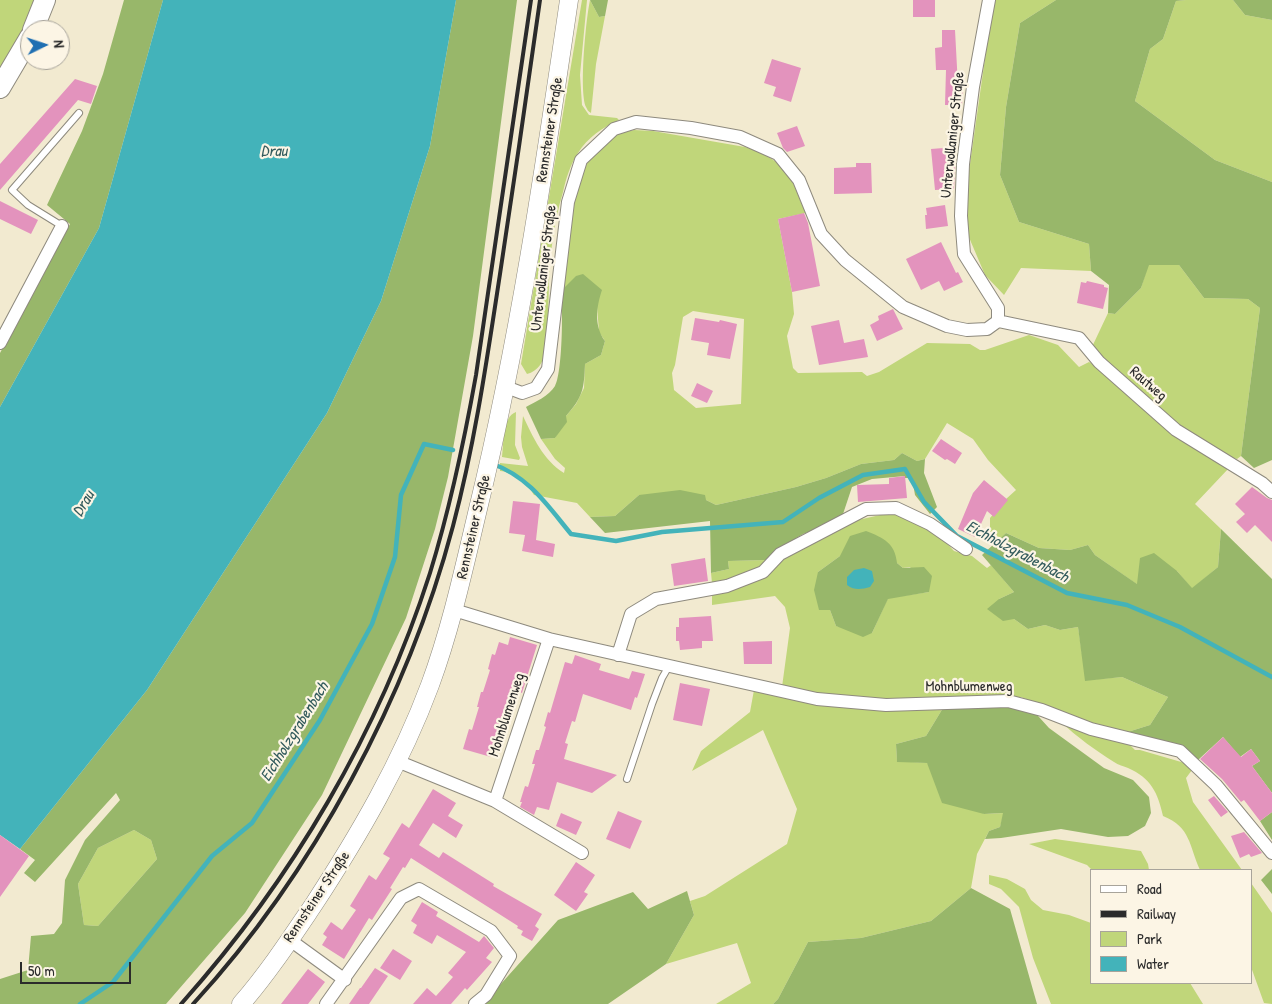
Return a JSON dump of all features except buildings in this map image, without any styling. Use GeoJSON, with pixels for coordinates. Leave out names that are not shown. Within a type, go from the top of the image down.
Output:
{"type":"FeatureCollection","features":[{"type":"Feature","properties":{"kind":"main road"},"geometry":{"type":"LineString","coordinates":[[37,20],[45,0]]}},
{"type":"Feature","properties":{"kind":"main road","name":"Rennsteiner Straße"},"geometry":{"type":"LineString","coordinates":[[241,1004],[290,940],[348,852],[397,761],[430,685],[454,610],[506,388],[544,175],[569,0]]}},
{"type":"Feature","properties":{"kind":"main road"},"geometry":{"type":"LineString","coordinates":[[0,88],[20,54]]}},
{"type":"Feature","properties":{"kind":"street","name":"Unterwollaniger Straße"},"geometry":{"type":"LineString","coordinates":[[506,388],[522,392],[536,388],[548,369],[568,202],[581,160],[614,129],[636,122],[691,128],[740,137],[778,154],[799,180],[822,234],[846,260],[903,307],[947,326],[967,330],[987,329],[998,321],[998,308],[964,254],[961,216],[963,164],[973,87],[989,0]]}},
{"type":"Feature","properties":{"kind":"street"},"geometry":{"type":"LineString","coordinates":[[0,343],[62,226]]}},
{"type":"Feature","properties":{"kind":"street","name":"Rautweg"},"geometry":{"type":"LineString","coordinates":[[998,321],[1079,338],[1099,362],[1176,430],[1262,483],[1272,492]]}},
{"type":"Feature","properties":{"kind":"street"},"geometry":{"type":"LineString","coordinates":[[618,655],[631,614],[656,599],[727,586],[763,572],[780,554],[866,509],[896,508],[930,524],[966,549]]}},
{"type":"Feature","properties":{"kind":"street","name":"Mohnblumenweg"},"geometry":{"type":"LineString","coordinates":[[454,610],[549,640],[817,699],[886,705],[1008,701],[1042,710],[1091,729],[1180,751],[1216,785],[1272,853]]}},
{"type":"Feature","properties":{"kind":"street","name":"Mohnblumenweg"},"geometry":{"type":"LineString","coordinates":[[495,802],[549,640]]}},
{"type":"Feature","properties":{"kind":"street"},"geometry":{"type":"LineString","coordinates":[[397,761],[495,802],[582,852]]}},
{"type":"Feature","properties":{"kind":"street"},"geometry":{"type":"LineString","coordinates":[[326,1004],[345,980],[401,898],[419,889],[491,931],[510,956],[486,995],[475,1004]]}},
{"type":"Feature","properties":{"kind":"street"},"geometry":{"type":"LineString","coordinates":[[290,940],[345,980]]}},
{"type":"Feature","properties":{"kind":"lane"},"geometry":{"type":"LineString","coordinates":[[62,226],[28,205],[12,190],[80,113]]}},
{"type":"Feature","properties":{"kind":"lane"},"geometry":{"type":"LineString","coordinates":[[627,778],[652,704],[669,666]]}},
{"type":"Feature","properties":{"kind":"green space"},"geometry":{"type":"Polygon","coordinates":[[[0,0],[34,0],[26,20],[20,20],[20,35],[0,71],[0,0]]]}},
{"type":"Feature","properties":{"kind":"green space"},"geometry":{"type":"Polygon","coordinates":[[[124,0],[163,0],[99,228],[0,407],[0,353],[70,224],[47,205],[82,131],[103,74],[124,0]]]}},
{"type":"Feature","properties":{"kind":"green space"},"geometry":{"type":"Polygon","coordinates":[[[456,0],[517,0],[473,336],[448,477],[435,529],[406,618],[322,795],[245,913],[166,1004],[0,1004],[0,979],[28,970],[31,936],[54,934],[62,923],[65,880],[85,840],[120,800],[116,793],[35,882],[24,873],[35,860],[20,849],[147,690],[327,413],[381,301],[430,146],[456,0]],[[134,830],[98,848],[78,884],[84,925],[98,926],[157,859],[151,840],[134,830]]]}},
{"type":"Feature","properties":{"kind":"green space"},"geometry":{"type":"Polygon","coordinates":[[[582,0],[587,0],[580,75],[582,105],[589,115],[617,118],[619,120],[601,130],[586,142],[575,158],[565,182],[551,249],[548,327],[545,352],[539,366],[527,374],[521,364],[582,0]]]}},
{"type":"Feature","properties":{"kind":"green space"},"geometry":{"type":"Polygon","coordinates":[[[590,0],[599,17],[605,16],[596,64],[591,113],[586,107],[583,86],[585,38],[590,0]]]}},
{"type":"Feature","properties":{"kind":"green space"},"geometry":{"type":"Polygon","coordinates":[[[590,0],[608,0],[605,16],[599,17],[590,0]]]}},
{"type":"Feature","properties":{"kind":"green space"},"geometry":{"type":"Polygon","coordinates":[[[996,0],[1056,0],[1020,23],[1006,107],[1000,175],[1019,222],[1089,244],[1091,271],[1021,268],[1004,295],[985,275],[968,235],[968,178],[992,9],[996,0]]]}},
{"type":"Feature","properties":{"kind":"green space"},"geometry":{"type":"Polygon","coordinates":[[[1056,0],[1186,0],[1176,1],[1163,39],[1150,49],[1135,101],[1215,160],[1272,182],[1272,460],[1254,468],[1241,456],[1260,308],[1248,299],[1204,298],[1179,265],[1149,265],[1141,288],[1115,314],[1108,313],[1109,285],[1091,271],[1089,244],[1019,222],[1000,175],[1006,107],[1020,23],[1056,0]]]}},
{"type":"Feature","properties":{"kind":"green space"},"geometry":{"type":"Polygon","coordinates":[[[1233,0],[1245,15],[1272,20],[1272,182],[1215,160],[1135,101],[1150,49],[1163,39],[1176,1],[1233,0]]]}},
{"type":"Feature","properties":{"kind":"green space"},"geometry":{"type":"Polygon","coordinates":[[[1233,0],[1272,0],[1272,20],[1245,15],[1233,0]]]}},
{"type":"Feature","properties":{"kind":"green space"},"geometry":{"type":"Polygon","coordinates":[[[634,130],[653,131],[745,147],[770,158],[786,171],[806,213],[778,219],[792,292],[794,314],[787,336],[793,368],[798,373],[862,372],[867,376],[879,372],[927,343],[970,344],[980,350],[985,350],[1029,335],[1058,345],[1079,367],[1089,362],[1102,369],[1229,468],[1195,504],[1221,529],[1218,567],[1192,589],[1177,571],[1138,585],[1095,555],[1088,545],[1070,550],[1039,548],[1006,533],[1000,539],[990,533],[990,518],[1016,490],[988,460],[973,439],[947,423],[925,459],[917,461],[902,453],[894,460],[861,464],[826,478],[796,487],[716,505],[706,500],[639,495],[615,516],[590,517],[577,503],[534,495],[520,479],[500,471],[500,463],[528,466],[521,437],[523,416],[544,455],[564,473],[565,468],[555,459],[541,439],[555,438],[566,416],[576,404],[584,388],[585,364],[601,355],[605,341],[599,332],[597,306],[560,292],[572,207],[578,185],[587,164],[598,148],[612,136],[634,130]],[[693,311],[683,317],[672,373],[674,390],[696,408],[741,404],[744,319],[693,311]]]}},
{"type":"Feature","properties":{"kind":"green space"},"geometry":{"type":"Polygon","coordinates":[[[1148,265],[1179,265],[1204,298],[1248,299],[1260,308],[1241,456],[1237,459],[1217,453],[1189,434],[1091,349],[1108,313],[1115,314],[1141,288],[1148,265]]]}},
{"type":"Feature","properties":{"kind":"green space"},"geometry":{"type":"Polygon","coordinates":[[[583,274],[602,290],[598,303],[597,317],[601,335],[605,341],[601,355],[585,364],[582,392],[566,416],[567,422],[555,438],[541,439],[526,407],[546,396],[555,386],[562,340],[560,292],[576,276],[583,274]]]}},
{"type":"Feature","properties":{"kind":"green space"},"geometry":{"type":"Polygon","coordinates":[[[516,412],[515,445],[519,460],[502,457],[506,425],[511,415],[516,412]]]}},
{"type":"Feature","properties":{"kind":"green space"},"geometry":{"type":"Polygon","coordinates":[[[902,453],[917,461],[925,459],[924,473],[937,507],[930,514],[915,495],[912,478],[905,478],[905,476],[872,479],[852,487],[841,520],[803,534],[780,548],[767,560],[728,561],[729,569],[711,573],[710,521],[605,533],[590,517],[615,516],[639,495],[680,490],[705,495],[706,500],[716,505],[796,487],[826,478],[861,464],[894,460],[902,453]]]}},
{"type":"Feature","properties":{"kind":"green space"},"geometry":{"type":"Polygon","coordinates":[[[889,513],[902,513],[944,540],[954,551],[972,556],[987,568],[991,565],[1014,592],[999,599],[1014,619],[1028,629],[1045,625],[1060,630],[1078,627],[1086,680],[1122,677],[1168,697],[1150,725],[1118,735],[1021,697],[963,697],[910,701],[828,697],[782,687],[790,628],[785,607],[775,596],[712,605],[712,590],[858,520],[889,513]],[[840,556],[818,572],[836,626],[872,633],[888,598],[929,592],[910,567],[903,568],[897,563],[840,556]]]}},
{"type":"Feature","properties":{"kind":"green space"},"geometry":{"type":"Polygon","coordinates":[[[1221,529],[1272,579],[1272,793],[1252,766],[1260,761],[1251,749],[1240,757],[1223,737],[1198,760],[1118,735],[1150,725],[1168,697],[1122,677],[1085,681],[1078,627],[1060,630],[1045,625],[1028,629],[1014,619],[1003,621],[987,609],[999,599],[1014,592],[982,555],[1006,533],[1039,548],[1070,550],[1088,545],[1095,555],[1137,584],[1140,558],[1154,553],[1177,571],[1192,588],[1218,567],[1221,529]]]}},
{"type":"Feature","properties":{"kind":"green space"},"geometry":{"type":"Polygon","coordinates":[[[866,531],[888,542],[894,551],[897,563],[903,568],[924,567],[932,576],[929,592],[888,599],[872,633],[863,637],[836,626],[830,610],[819,610],[814,590],[818,572],[840,556],[850,536],[866,531]]]}},
{"type":"Feature","properties":{"kind":"green space"},"geometry":{"type":"Polygon","coordinates":[[[767,560],[748,573],[712,583],[711,573],[729,569],[728,561],[767,560]]]}},
{"type":"Feature","properties":{"kind":"green space"},"geometry":{"type":"Polygon","coordinates":[[[754,690],[854,709],[943,708],[926,736],[896,744],[897,761],[927,763],[984,814],[1004,813],[1000,827],[989,831],[977,854],[971,888],[931,921],[861,938],[808,942],[778,999],[773,1004],[716,1004],[751,983],[737,943],[666,964],[694,915],[690,901],[705,896],[787,844],[797,809],[763,730],[692,771],[701,751],[750,712],[754,690]]]}},
{"type":"Feature","properties":{"kind":"green space"},"geometry":{"type":"Polygon","coordinates":[[[1029,706],[1049,728],[1104,768],[1133,780],[1149,797],[1151,813],[1145,826],[1128,836],[1108,837],[1061,829],[985,839],[989,831],[1000,827],[1003,813],[984,814],[942,803],[927,763],[897,762],[896,744],[926,736],[943,708],[1029,706]]]}},
{"type":"Feature","properties":{"kind":"green space"},"geometry":{"type":"Polygon","coordinates":[[[1061,722],[1130,745],[1135,750],[1195,766],[1186,778],[1193,802],[1241,869],[1200,869],[1188,838],[1179,826],[1163,816],[1156,793],[1148,782],[1136,772],[1116,763],[1061,722]]]}},
{"type":"Feature","properties":{"kind":"green space"},"geometry":{"type":"Polygon","coordinates":[[[1272,812],[1272,840],[1260,821],[1272,812]]]}},
{"type":"Feature","properties":{"kind":"green space"},"geometry":{"type":"Polygon","coordinates":[[[134,830],[151,840],[157,859],[98,926],[84,925],[78,884],[98,848],[134,830]]]}},
{"type":"Feature","properties":{"kind":"green space"},"geometry":{"type":"Polygon","coordinates":[[[1055,839],[1141,851],[1149,869],[1091,869],[1087,865],[1029,844],[1055,839]]]}},
{"type":"Feature","properties":{"kind":"green space"},"geometry":{"type":"Polygon","coordinates":[[[1272,869],[1272,894],[1261,880],[1272,869]]]}},
{"type":"Feature","properties":{"kind":"green space"},"geometry":{"type":"Polygon","coordinates":[[[989,875],[1007,879],[1025,889],[1031,900],[1043,910],[1069,915],[1090,923],[1090,984],[1191,984],[1203,1004],[1051,1004],[1033,958],[1019,907],[1001,889],[989,884],[989,875]]]}},
{"type":"Feature","properties":{"kind":"green space"},"geometry":{"type":"Polygon","coordinates":[[[1252,884],[1272,913],[1272,1004],[1264,1003],[1252,970],[1252,884]]]}},
{"type":"Feature","properties":{"kind":"green space"},"geometry":{"type":"Polygon","coordinates":[[[971,888],[1010,909],[1037,1004],[773,1004],[778,999],[808,942],[861,938],[931,921],[971,888]]]}},
{"type":"Feature","properties":{"kind":"green space"},"geometry":{"type":"Polygon","coordinates":[[[687,891],[694,915],[666,964],[608,1004],[483,1004],[558,920],[633,892],[648,909],[687,891]]]}},
{"type":"Feature","properties":{"kind":"water","name":"Drau"},"geometry":{"type":"Polygon","coordinates":[[[163,0],[456,0],[430,146],[381,301],[327,413],[147,690],[20,849],[0,835],[0,407],[99,228],[163,0]]]}},
{"type":"Feature","properties":{"kind":"water"},"geometry":{"type":"Polygon","coordinates":[[[864,568],[872,571],[874,581],[870,587],[856,589],[847,585],[847,577],[854,570],[864,568]]]}},
{"type":"Feature","properties":{"kind":"waterway","name":"Eichholzgrabenbach"},"geometry":{"type":"LineString","coordinates":[[80,1004],[113,982],[212,856],[252,823],[320,720],[372,624],[395,557],[401,495],[424,444],[453,450]]}},
{"type":"Feature","properties":{"kind":"waterway","name":"Eichholzgrabenbach"},"geometry":{"type":"LineString","coordinates":[[493,464],[517,476],[527,484],[571,534],[616,541],[662,532],[783,522],[819,498],[863,475],[905,469],[924,502],[957,536],[1067,593],[1127,605],[1180,627],[1272,677]]}},
{"type":"Feature","properties":{"kind":"railway"},"geometry":{"type":"LineString","coordinates":[[181,1004],[260,907],[328,802],[358,747],[385,690],[409,632],[430,573],[456,475],[476,375],[531,0]]}},
{"type":"Feature","properties":{"kind":"railway"},"geometry":{"type":"LineString","coordinates":[[193,1004],[237,953],[278,898],[316,840],[351,780],[383,718],[434,590],[461,495],[480,401],[540,0]]}}]}
